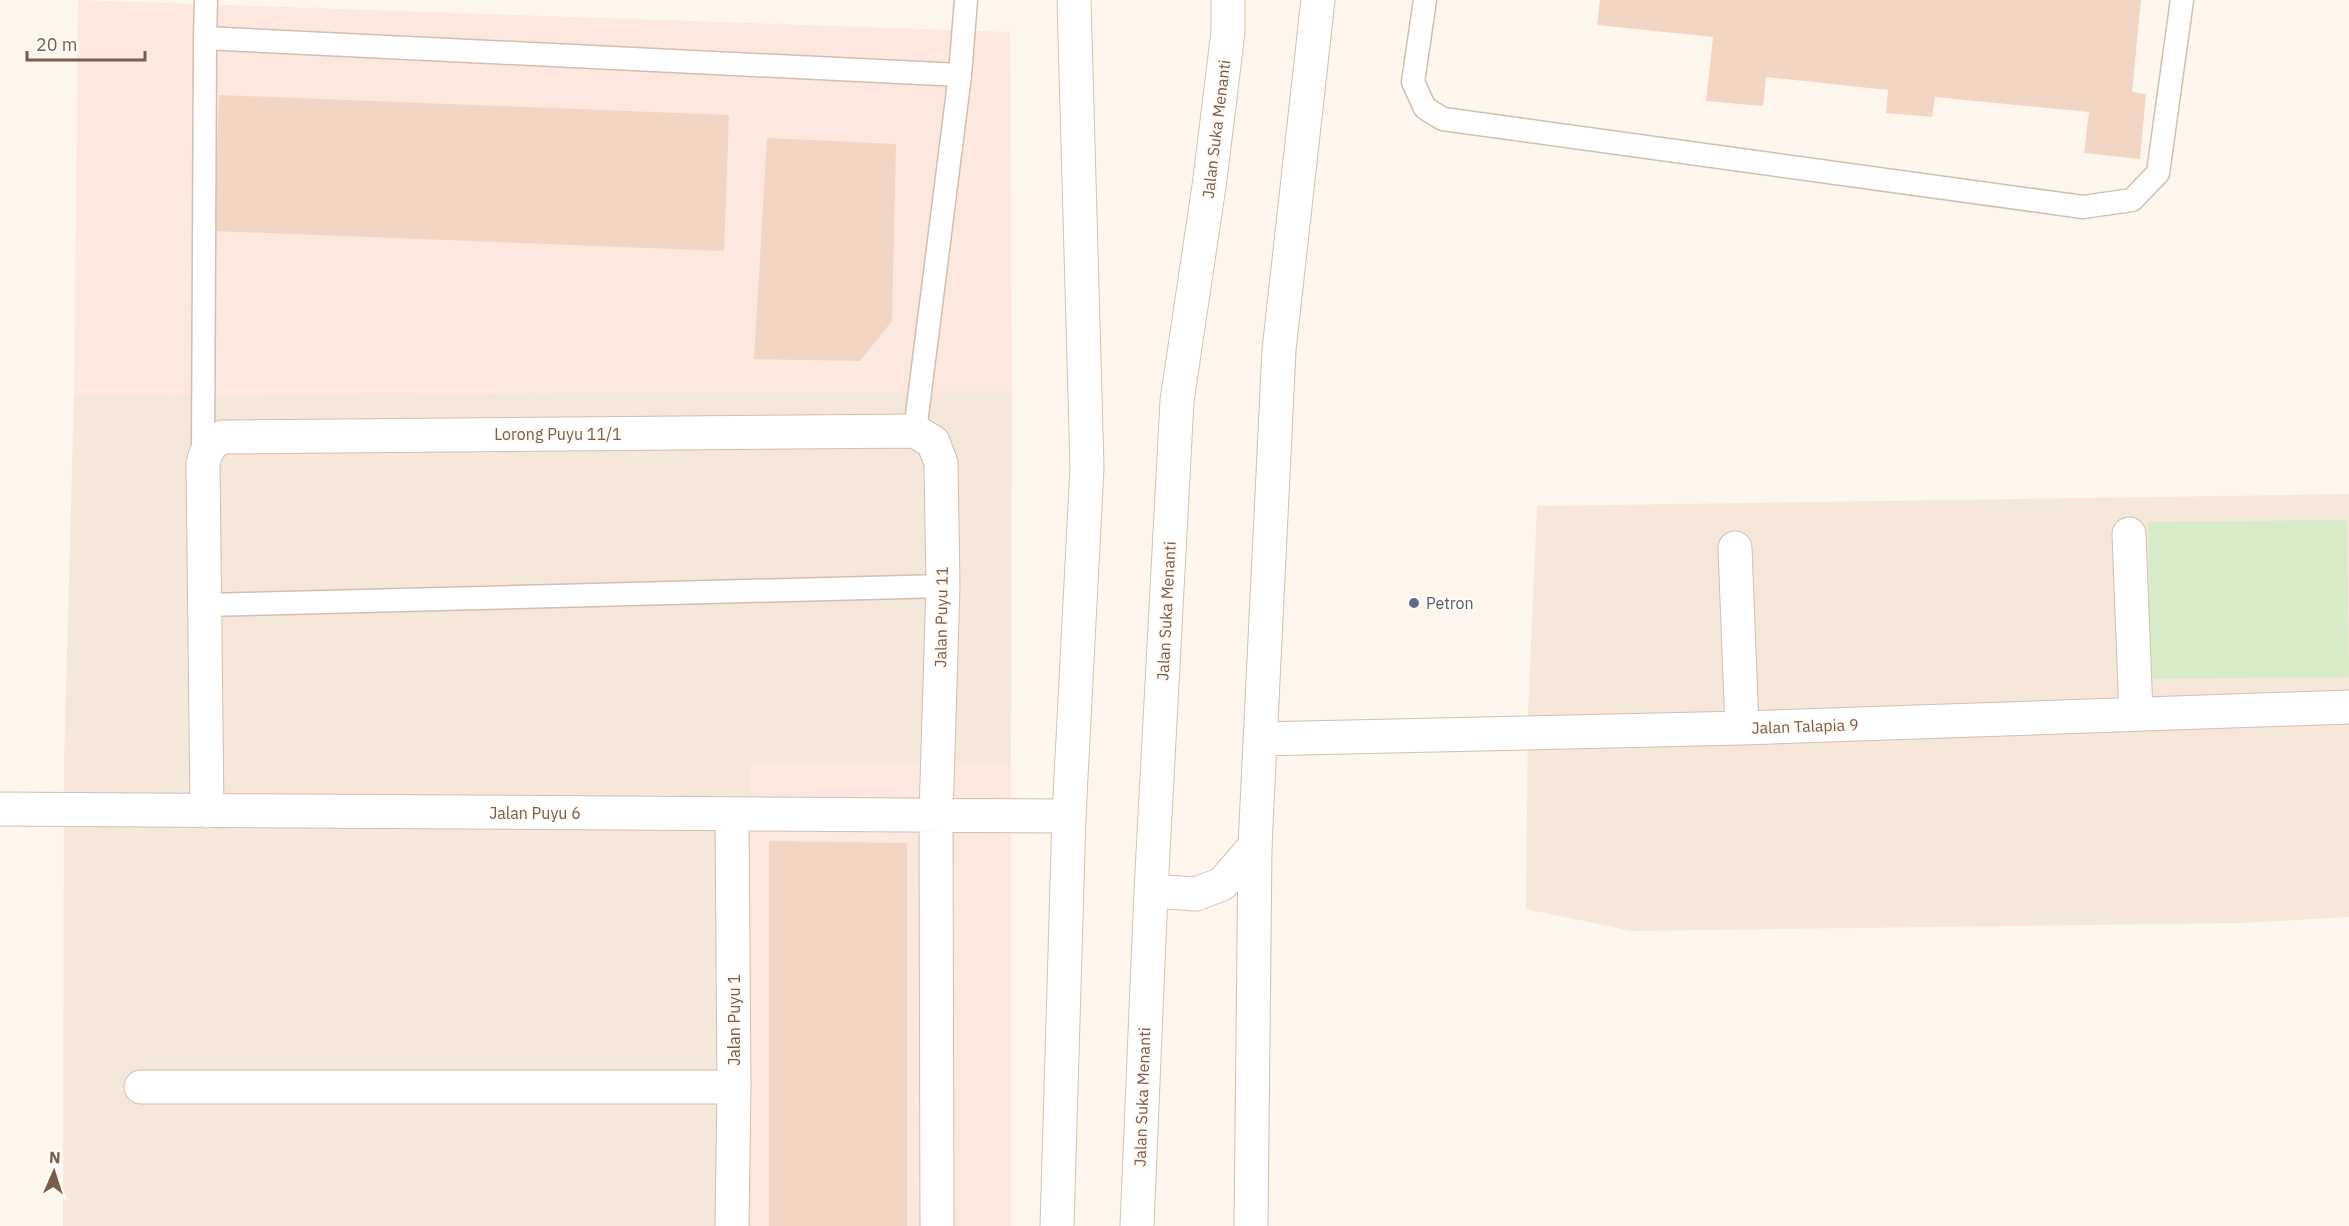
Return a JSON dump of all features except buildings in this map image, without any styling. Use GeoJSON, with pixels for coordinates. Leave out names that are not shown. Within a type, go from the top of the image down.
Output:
{"type":"FeatureCollection","features":[{"type":"Feature","properties":{"kind":"street"},"geometry":{"type":"LineString","coordinates":[[1057,1226],[1069,816],[1087,467],[1086,380],[1069,0]]}},
{"type":"Feature","properties":{"kind":"street","name":"Jalan Suka Menanti"},"geometry":{"type":"LineString","coordinates":[[1137,1226],[1151,891],[1177,401],[1210,179],[1227,32],[1228,0]]}},
{"type":"Feature","properties":{"kind":"street"},"geometry":{"type":"LineString","coordinates":[[1251,1226],[1255,846],[1279,350],[1318,0]]}},
{"type":"Feature","properties":{"kind":"street","name":"Lorong Puyu 11/1"},"geometry":{"type":"LineString","coordinates":[[205,457],[214,441],[223,437],[915,431]]}},
{"type":"Feature","properties":{"kind":"street","name":"Jalan Puyu 11"},"geometry":{"type":"LineString","coordinates":[[915,431],[933,442],[941,464],[943,586],[936,815],[938,1226]]}},
{"type":"Feature","properties":{"kind":"street"},"geometry":{"type":"LineString","coordinates":[[205,457],[207,811]]}},
{"type":"Feature","properties":{"kind":"street"},"geometry":{"type":"LineString","coordinates":[[2129,534],[2136,714]]}},
{"type":"Feature","properties":{"kind":"street"},"geometry":{"type":"LineString","coordinates":[[1735,548],[1742,728]]}},
{"type":"Feature","properties":{"kind":"street","name":"Jalan Talapia 9"},"geometry":{"type":"LineString","coordinates":[[1260,740],[1742,728],[2349,707]]}},
{"type":"Feature","properties":{"kind":"street","name":"Jalan Puyu 6"},"geometry":{"type":"LineString","coordinates":[[0,809],[1069,816]]}},
{"type":"Feature","properties":{"kind":"street","name":"Jalan Puyu 1"},"geometry":{"type":"LineString","coordinates":[[732,814],[734,1087],[732,1226]]}},
{"type":"Feature","properties":{"kind":"street"},"geometry":{"type":"LineString","coordinates":[[1151,891],[1196,894],[1222,884],[1255,846]]}},
{"type":"Feature","properties":{"kind":"street"},"geometry":{"type":"LineString","coordinates":[[141,1087],[734,1087]]}},
{"type":"Feature","properties":{"kind":"lane"},"geometry":{"type":"LineString","coordinates":[[205,457],[206,0]]}},
{"type":"Feature","properties":{"kind":"lane"},"geometry":{"type":"LineString","coordinates":[[915,431],[960,75],[966,0]]}},
{"type":"Feature","properties":{"kind":"lane"},"geometry":{"type":"LineString","coordinates":[[1425,0],[1413,82],[1425,108],[1443,119],[2083,207],[2132,200],[2158,172],[2182,0]]}},
{"type":"Feature","properties":{"kind":"lane"},"geometry":{"type":"LineString","coordinates":[[205,38],[960,75]]}},
{"type":"Feature","properties":{"kind":"lane"},"geometry":{"type":"LineString","coordinates":[[206,604],[943,586]]}},
{"type":"Feature","properties":{"kind":"shaded area"},"geometry":{"type":"Polygon","coordinates":[[[78,0],[1010,32],[1012,391],[74,394],[78,0]]]}},
{"type":"Feature","properties":{"kind":"shaded area"},"geometry":{"type":"Polygon","coordinates":[[[1012,391],[1011,764],[750,765],[752,1226],[63,1226],[64,766],[74,394],[1012,391]]]}},
{"type":"Feature","properties":{"kind":"shaded area"},"geometry":{"type":"Polygon","coordinates":[[[2349,494],[2349,917],[2241,923],[1632,931],[1526,909],[1528,713],[1537,506],[2349,494]]]}},
{"type":"Feature","properties":{"kind":"shaded area"},"geometry":{"type":"Polygon","coordinates":[[[1011,764],[1011,1226],[752,1226],[750,765],[1011,764]]]}},
{"type":"Feature","properties":{"kind":"green space"},"geometry":{"type":"Polygon","coordinates":[[[2347,520],[2349,677],[2150,679],[2148,522],[2347,520]]]}},
{"type":"Feature","properties":{"kind":"place","name":"Petron"},"geometry":{"type":"Point","coordinates":[1414,603]}}]}
